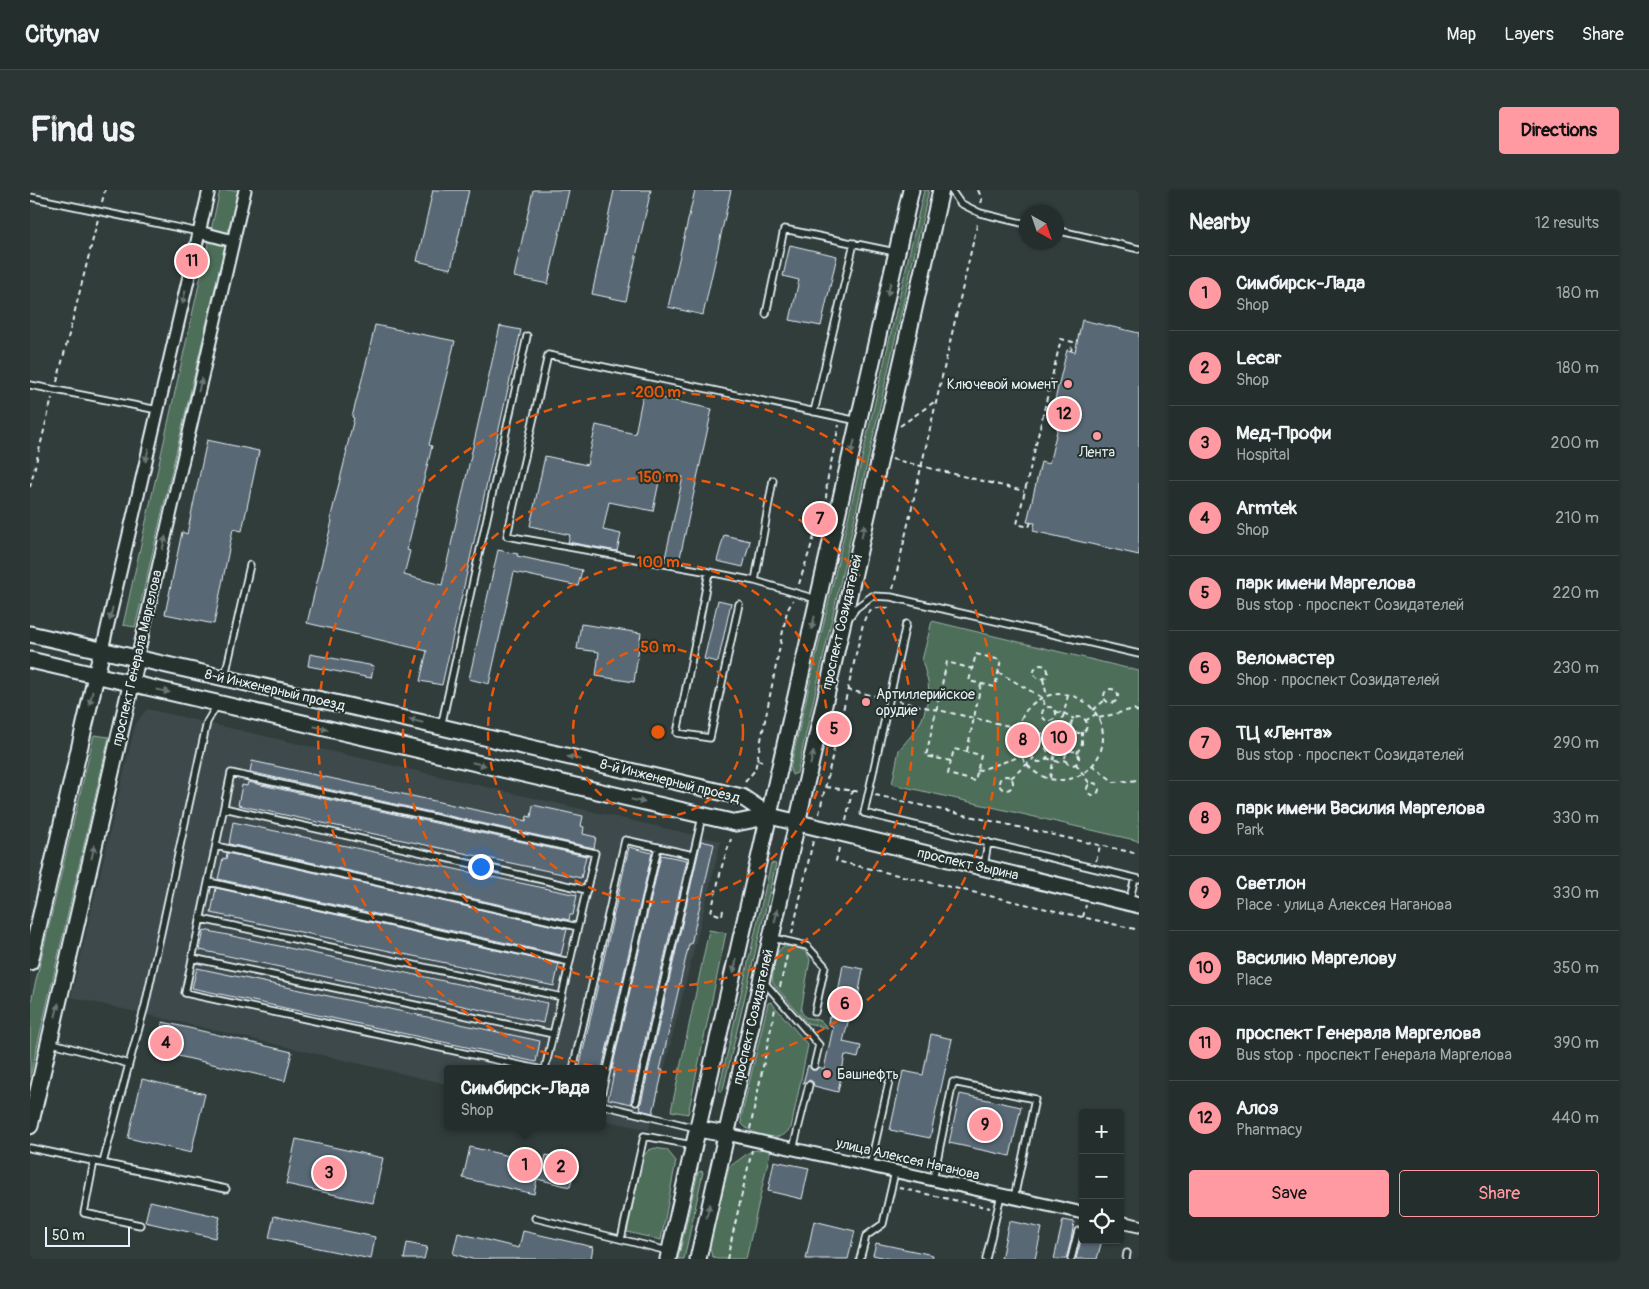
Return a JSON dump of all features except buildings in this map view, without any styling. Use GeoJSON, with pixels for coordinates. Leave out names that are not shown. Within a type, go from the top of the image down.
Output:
{"type":"FeatureCollection","features":[{"type":"Feature","properties":{"kind":"street"},"geometry":{"type":"LineString","coordinates":[[30,962],[208,190]]}},
{"type":"Feature","properties":{"kind":"street","name":"проспект Генерала Маргелова"},"geometry":{"type":"LineString","coordinates":[[30,1126],[245,190]]}},
{"type":"Feature","properties":{"kind":"street","name":"проспект Созидателей"},"geometry":{"type":"LineString","coordinates":[[669,1256],[911,190]]}},
{"type":"Feature","properties":{"kind":"street","name":"проспект Созидателей"},"geometry":{"type":"LineString","coordinates":[[698,1259],[941,190]]}},
{"type":"Feature","properties":{"kind":"street"},"geometry":{"type":"LineString","coordinates":[[199,232],[234,236]]}},
{"type":"Feature","properties":{"kind":"street","name":"8-й Инженерный проезд"},"geometry":{"type":"LineString","coordinates":[[30,634],[742,797],[770,816]]}},
{"type":"Feature","properties":{"kind":"street","name":"8-й Инженерный проезд"},"geometry":{"type":"LineString","coordinates":[[30,660],[702,816],[736,823],[770,816]]}},
{"type":"Feature","properties":{"kind":"street"},"geometry":{"type":"LineString","coordinates":[[218,704],[224,678]]}},
{"type":"Feature","properties":{"kind":"street","name":"проспект Зырина"},"geometry":{"type":"LineString","coordinates":[[770,816],[1134,904]]}},
{"type":"Feature","properties":{"kind":"street"},"geometry":{"type":"LineString","coordinates":[[698,1129],[726,1134]]}},
{"type":"Feature","properties":{"kind":"street","name":"улица Алексея Наганова"},"geometry":{"type":"LineString","coordinates":[[726,1134],[1079,1212]]}},
{"type":"Feature","properties":{"kind":"street"},"geometry":{"type":"LineString","coordinates":[[1124,1223],[1139,1226]]}},
{"type":"Feature","properties":{"kind":"lane"},"geometry":{"type":"LineString","coordinates":[[951,190],[960,203],[980,213],[1019,222]]}},
{"type":"Feature","properties":{"kind":"lane"},"geometry":{"type":"LineString","coordinates":[[30,197],[199,232]]}},
{"type":"Feature","properties":{"kind":"lane"},"geometry":{"type":"LineString","coordinates":[[766,314],[784,229],[897,253]]}},
{"type":"Feature","properties":{"kind":"lane"},"geometry":{"type":"LineString","coordinates":[[1064,232],[1139,249]]}},
{"type":"Feature","properties":{"kind":"lane"},"geometry":{"type":"LineString","coordinates":[[814,412],[854,244]]}},
{"type":"Feature","properties":{"kind":"lane"},"geometry":{"type":"LineString","coordinates":[[442,727],[527,336]]}},
{"type":"Feature","properties":{"kind":"lane"},"geometry":{"type":"LineString","coordinates":[[818,600],[755,581],[507,536],[548,355],[859,422]]}},
{"type":"Feature","properties":{"kind":"lane"},"geometry":{"type":"LineString","coordinates":[[30,385],[158,410]]}},
{"type":"Feature","properties":{"kind":"lane"},"geometry":{"type":"LineString","coordinates":[[755,581],[773,480]]}},
{"type":"Feature","properties":{"kind":"lane"},"geometry":{"type":"LineString","coordinates":[[224,678],[250,564]]}},
{"type":"Feature","properties":{"kind":"lane"},"geometry":{"type":"LineString","coordinates":[[709,572],[677,733],[710,738],[739,604]]}},
{"type":"Feature","properties":{"kind":"lane"},"geometry":{"type":"LineString","coordinates":[[840,631],[856,608],[872,596],[891,596],[1139,654]]}},
{"type":"Feature","properties":{"kind":"lane"},"geometry":{"type":"LineString","coordinates":[[906,624],[864,813],[1137,878],[1134,904]]}},
{"type":"Feature","properties":{"kind":"lane"},"geometry":{"type":"LineString","coordinates":[[103,1163],[145,1006],[207,722],[218,704]]}},
{"type":"Feature","properties":{"kind":"lane"},"geometry":{"type":"LineString","coordinates":[[519,1065],[185,993],[231,774],[595,852],[546,1065]]}},
{"type":"Feature","properties":{"kind":"lane"},"geometry":{"type":"LineString","coordinates":[[224,808],[587,890]]}},
{"type":"Feature","properties":{"kind":"lane"},"geometry":{"type":"LineString","coordinates":[[636,1102],[702,816]]}},
{"type":"Feature","properties":{"kind":"lane"},"geometry":{"type":"LineString","coordinates":[[574,1065],[625,840],[693,856]]}},
{"type":"Feature","properties":{"kind":"lane"},"geometry":{"type":"LineString","coordinates":[[984,868],[988,842]]}},
{"type":"Feature","properties":{"kind":"lane"},"geometry":{"type":"LineString","coordinates":[[216,846],[578,927]]}},
{"type":"Feature","properties":{"kind":"lane"},"geometry":{"type":"LineString","coordinates":[[606,1075],[658,848]]}},
{"type":"Feature","properties":{"kind":"lane"},"geometry":{"type":"LineString","coordinates":[[209,882],[570,962]]}},
{"type":"Feature","properties":{"kind":"lane"},"geometry":{"type":"LineString","coordinates":[[201,919],[562,997]]}},
{"type":"Feature","properties":{"kind":"lane"},"geometry":{"type":"LineString","coordinates":[[771,937],[808,946],[825,966],[815,1012]]}},
{"type":"Feature","properties":{"kind":"lane"},"geometry":{"type":"LineString","coordinates":[[192,958],[553,1034]]}},
{"type":"Feature","properties":{"kind":"lane"},"geometry":{"type":"LineString","coordinates":[[761,979],[819,1046],[814,1066]]}},
{"type":"Feature","properties":{"kind":"lane"},"geometry":{"type":"LineString","coordinates":[[49,1042],[129,1064]]}},
{"type":"Feature","properties":{"kind":"lane"},"geometry":{"type":"LineString","coordinates":[[870,1166],[889,1082]]}},
{"type":"Feature","properties":{"kind":"lane"},"geometry":{"type":"LineString","coordinates":[[933,1180],[952,1082],[1035,1099],[1014,1198]]}},
{"type":"Feature","properties":{"kind":"lane"},"geometry":{"type":"LineString","coordinates":[[793,1149],[809,1085]]}},
{"type":"Feature","properties":{"kind":"lane"},"geometry":{"type":"LineString","coordinates":[[606,1106],[698,1129]]}},
{"type":"Feature","properties":{"kind":"lane"},"geometry":{"type":"LineString","coordinates":[[621,1239],[644,1136],[694,1146]]}},
{"type":"Feature","properties":{"kind":"lane"},"geometry":{"type":"LineString","coordinates":[[30,1148],[226,1189]]}},
{"type":"Feature","properties":{"kind":"lane"},"geometry":{"type":"LineString","coordinates":[[94,1161],[84,1213],[140,1225]]}},
{"type":"Feature","properties":{"kind":"lane"},"geometry":{"type":"LineString","coordinates":[[860,1259],[866,1236],[883,1224],[895,1172]]}},
{"type":"Feature","properties":{"kind":"lane"},"geometry":{"type":"LineString","coordinates":[[986,1259],[1000,1195]]}},
{"type":"Feature","properties":{"kind":"lane"},"geometry":{"type":"LineString","coordinates":[[535,1218],[621,1239],[669,1256]]}},
{"type":"Feature","properties":{"kind":"lane"},"geometry":{"type":"LineString","coordinates":[[1072,1259],[1078,1231]]}},
{"type":"Feature","properties":{"kind":"path"},"geometry":{"type":"LineString","coordinates":[[30,487],[105,190]]}},
{"type":"Feature","properties":{"kind":"path"},"geometry":{"type":"LineString","coordinates":[[727,1259],[778,998],[847,690],[866,613],[872,608],[888,608],[980,213],[982,200],[978,190]]}},
{"type":"Feature","properties":{"kind":"path"},"geometry":{"type":"LineString","coordinates":[[1031,522],[1030,527],[1017,524],[1061,339],[1072,342],[1071,351]]}},
{"type":"Feature","properties":{"kind":"path"},"geometry":{"type":"LineString","coordinates":[[898,427],[937,400]]}},
{"type":"Feature","properties":{"kind":"path"},"geometry":{"type":"LineString","coordinates":[[892,459],[1025,491]]}},
{"type":"Feature","properties":{"kind":"path"},"geometry":{"type":"LineString","coordinates":[[976,654],[1001,660],[998,672],[995,688],[969,681],[976,654]]}},
{"type":"Feature","properties":{"kind":"path"},"geometry":{"type":"LineString","coordinates":[[951,761],[926,756],[947,662],[973,669]]}},
{"type":"Feature","properties":{"kind":"path"},"geometry":{"type":"LineString","coordinates":[[1039,665],[1043,665],[1048,670],[1047,676],[1043,679],[1036,677],[1034,673],[1035,668],[1039,665]]}},
{"type":"Feature","properties":{"kind":"path"},"geometry":{"type":"LineString","coordinates":[[998,672],[1042,698],[1045,707],[1042,715],[1047,721],[1054,719],[1056,712]]}},
{"type":"Feature","properties":{"kind":"path"},"geometry":{"type":"LineString","coordinates":[[1043,679],[1048,696]]}},
{"type":"Feature","properties":{"kind":"path"},"geometry":{"type":"LineString","coordinates":[[966,752],[981,684]]}},
{"type":"Feature","properties":{"kind":"path"},"geometry":{"type":"LineString","coordinates":[[1111,689],[1117,693],[1118,698],[1113,703],[1108,703],[1105,700],[1103,696],[1107,690],[1111,689]]}},
{"type":"Feature","properties":{"kind":"path"},"geometry":{"type":"LineString","coordinates":[[847,690],[1050,735]]}},
{"type":"Feature","properties":{"kind":"path"},"geometry":{"type":"LineString","coordinates":[[1055,694],[1068,695],[1081,699],[1099,718],[1102,730],[1099,754],[1092,765],[1082,773],[1068,779],[1050,778],[1041,775],[1022,756],[1017,742],[1018,727],[1027,709],[1048,696],[1055,694]]}},
{"type":"Feature","properties":{"kind":"path"},"geometry":{"type":"LineString","coordinates":[[1060,728],[1068,695]]}},
{"type":"Feature","properties":{"kind":"path"},"geometry":{"type":"LineString","coordinates":[[1093,710],[1105,700]]}},
{"type":"Feature","properties":{"kind":"path"},"geometry":{"type":"LineString","coordinates":[[1045,707],[1052,707],[1056,712],[1064,713],[1074,719],[1080,717],[1086,721]]}},
{"type":"Feature","properties":{"kind":"path"},"geometry":{"type":"LineString","coordinates":[[1099,718],[1134,709],[1139,713]]}},
{"type":"Feature","properties":{"kind":"path"},"geometry":{"type":"LineString","coordinates":[[1076,753],[1082,744],[1082,732],[1086,726],[1086,721],[1096,714]]}},
{"type":"Feature","properties":{"kind":"path"},"geometry":{"type":"LineString","coordinates":[[1067,734],[1072,729],[1074,719]]}},
{"type":"Feature","properties":{"kind":"path"},"geometry":{"type":"LineString","coordinates":[[1056,747],[1065,745],[1068,740],[1067,734],[1060,728]]}},
{"type":"Feature","properties":{"kind":"path"},"geometry":{"type":"LineString","coordinates":[[1056,747],[1051,743],[1050,735],[1052,730],[1060,728]]}},
{"type":"Feature","properties":{"kind":"path"},"geometry":{"type":"LineString","coordinates":[[1072,729],[1076,732],[1082,732]]}},
{"type":"Feature","properties":{"kind":"path"},"geometry":{"type":"LineString","coordinates":[[1065,745],[1068,752]]}},
{"type":"Feature","properties":{"kind":"path"},"geometry":{"type":"LineString","coordinates":[[1041,747],[1047,751],[1046,758],[1040,762],[1034,758],[1033,751],[1036,748],[1041,747]]}},
{"type":"Feature","properties":{"kind":"path"},"geometry":{"type":"LineString","coordinates":[[1050,778],[1056,747]]}},
{"type":"Feature","properties":{"kind":"path"},"geometry":{"type":"LineString","coordinates":[[954,748],[981,755],[975,780],[948,774],[951,761],[954,748]]}},
{"type":"Feature","properties":{"kind":"path"},"geometry":{"type":"LineString","coordinates":[[1068,752],[1073,751],[1076,753],[1079,758],[1076,764]]}},
{"type":"Feature","properties":{"kind":"path"},"geometry":{"type":"LineString","coordinates":[[1068,752],[1065,756],[1066,760],[1070,764],[1076,764]]}},
{"type":"Feature","properties":{"kind":"path"},"geometry":{"type":"LineString","coordinates":[[977,771],[1022,756]]}},
{"type":"Feature","properties":{"kind":"path"},"geometry":{"type":"LineString","coordinates":[[1011,778],[1034,758]]}},
{"type":"Feature","properties":{"kind":"path"},"geometry":{"type":"LineString","coordinates":[[1046,758],[1059,762],[1066,760]]}},
{"type":"Feature","properties":{"kind":"path"},"geometry":{"type":"LineString","coordinates":[[745,782],[755,770],[757,760],[766,762]]}},
{"type":"Feature","properties":{"kind":"path"},"geometry":{"type":"LineString","coordinates":[[1076,764],[1090,784]]}},
{"type":"Feature","properties":{"kind":"path"},"geometry":{"type":"LineString","coordinates":[[1092,765],[1114,782],[1139,780]]}},
{"type":"Feature","properties":{"kind":"path"},"geometry":{"type":"LineString","coordinates":[[1007,776],[1011,778],[1013,783],[1010,789],[1005,791],[1001,789],[998,785],[1001,778],[1007,776]]}},
{"type":"Feature","properties":{"kind":"path"},"geometry":{"type":"LineString","coordinates":[[1090,784],[1098,785],[1100,789],[1097,795],[1091,796],[1088,793],[1087,789],[1090,784]]}},
{"type":"Feature","properties":{"kind":"path"},"geometry":{"type":"LineString","coordinates":[[825,787],[868,793],[1139,854]]}},
{"type":"Feature","properties":{"kind":"path"},"geometry":{"type":"LineString","coordinates":[[845,825],[852,791]]}},
{"type":"Feature","properties":{"kind":"path"},"geometry":{"type":"LineString","coordinates":[[723,910],[722,916],[711,912],[722,866],[731,839]]}},
{"type":"Feature","properties":{"kind":"path"},"geometry":{"type":"LineString","coordinates":[[839,848],[836,860],[1139,930]]}},
{"type":"Feature","properties":{"kind":"path"},"geometry":{"type":"LineString","coordinates":[[891,1186],[997,1210]]}},
{"type":"Feature","properties":{"kind":"shaded area"},"geometry":{"type":"Polygon","coordinates":[[[147,709],[721,841],[649,1130],[606,1121],[606,1065],[444,1065],[444,1083],[71,997],[135,725],[147,709]]]}},
{"type":"Feature","properties":{"kind":"green space"},"geometry":{"type":"Polygon","coordinates":[[[220,190],[238,190],[135,627],[123,625],[220,190]]]}},
{"type":"Feature","properties":{"kind":"green space"},"geometry":{"type":"Polygon","coordinates":[[[924,190],[929,190],[797,773],[792,775],[790,769],[924,190]]]}},
{"type":"Feature","properties":{"kind":"green space"},"geometry":{"type":"Polygon","coordinates":[[[932,621],[1139,671],[1139,841],[892,784],[899,750],[915,731],[926,707],[929,694],[928,681],[922,660],[932,621]]]}},
{"type":"Feature","properties":{"kind":"green space"},"geometry":{"type":"Polygon","coordinates":[[[94,735],[109,737],[30,1077],[30,1006],[94,735]]]}},
{"type":"Feature","properties":{"kind":"green space"},"geometry":{"type":"Polygon","coordinates":[[[771,863],[776,864],[721,1093],[719,1089],[771,863]]]}},
{"type":"Feature","properties":{"kind":"green space"},"geometry":{"type":"Polygon","coordinates":[[[709,930],[726,933],[688,1114],[671,1111],[709,930]]]}},
{"type":"Feature","properties":{"kind":"green space"},"geometry":{"type":"Polygon","coordinates":[[[784,946],[803,950],[808,956],[810,960],[801,1011],[805,1017],[821,1021],[828,1028],[807,1023],[772,982],[776,957],[784,946]]]}},
{"type":"Feature","properties":{"kind":"green space"},"geometry":{"type":"Polygon","coordinates":[[[771,1002],[808,1045],[791,1128],[785,1134],[778,1137],[764,1136],[749,1130],[742,1124],[741,1118],[768,1003],[771,1002]]]}},
{"type":"Feature","properties":{"kind":"green space"},"geometry":{"type":"Polygon","coordinates":[[[655,1148],[667,1150],[676,1161],[661,1240],[627,1232],[643,1156],[649,1150],[655,1148]]]}},
{"type":"Feature","properties":{"kind":"green space"},"geometry":{"type":"Polygon","coordinates":[[[771,1148],[746,1259],[717,1259],[712,1256],[709,1245],[729,1167],[751,1151],[771,1148]]]}},
{"type":"Feature","properties":{"kind":"green space"},"geometry":{"type":"Polygon","coordinates":[[[700,1171],[703,1172],[684,1259],[678,1259],[698,1173],[700,1171]]]}},
{"type":"Feature","properties":{"kind":"place","name":"проспект Генерала Маргелова"},"geometry":{"type":"Point","coordinates":[192,261]}},
{"type":"Feature","properties":{"kind":"place","name":"Ключевой момент"},"geometry":{"type":"Point","coordinates":[1068,384]}},
{"type":"Feature","properties":{"kind":"place","name":"Алоэ"},"geometry":{"type":"Point","coordinates":[1064,414]}},
{"type":"Feature","properties":{"kind":"place","name":"Лента"},"geometry":{"type":"Point","coordinates":[1097,436]}},
{"type":"Feature","properties":{"kind":"place","name":"ТЦ «Лента»"},"geometry":{"type":"Point","coordinates":[820,519]}},
{"type":"Feature","properties":{"kind":"place","name":"Артиллерийское орудие"},"geometry":{"type":"Point","coordinates":[866,702]}},
{"type":"Feature","properties":{"kind":"place","name":"парк имени Маргелова"},"geometry":{"type":"Point","coordinates":[834,729]}},
{"type":"Feature","properties":{"kind":"place","name":"Василию Маргелову"},"geometry":{"type":"Point","coordinates":[1059,738]}},
{"type":"Feature","properties":{"kind":"place","name":"парк имени Василия Маргелова"},"geometry":{"type":"Point","coordinates":[1023,740]}},
{"type":"Feature","properties":{"kind":"place","name":"Веломастер"},"geometry":{"type":"Point","coordinates":[845,1004]}},
{"type":"Feature","properties":{"kind":"place","name":"Armtek"},"geometry":{"type":"Point","coordinates":[166,1043]}},
{"type":"Feature","properties":{"kind":"place","name":"Башнефть"},"geometry":{"type":"Point","coordinates":[827,1074]}},
{"type":"Feature","properties":{"kind":"place","name":"Светлон"},"geometry":{"type":"Point","coordinates":[985,1125]}},
{"type":"Feature","properties":{"kind":"place","name":"Симбирск-Лада"},"geometry":{"type":"Point","coordinates":[525,1165]}},
{"type":"Feature","properties":{"kind":"place","name":"Lecar"},"geometry":{"type":"Point","coordinates":[561,1167]}},
{"type":"Feature","properties":{"kind":"place","name":"Мед-Профи"},"geometry":{"type":"Point","coordinates":[329,1173]}}]}
